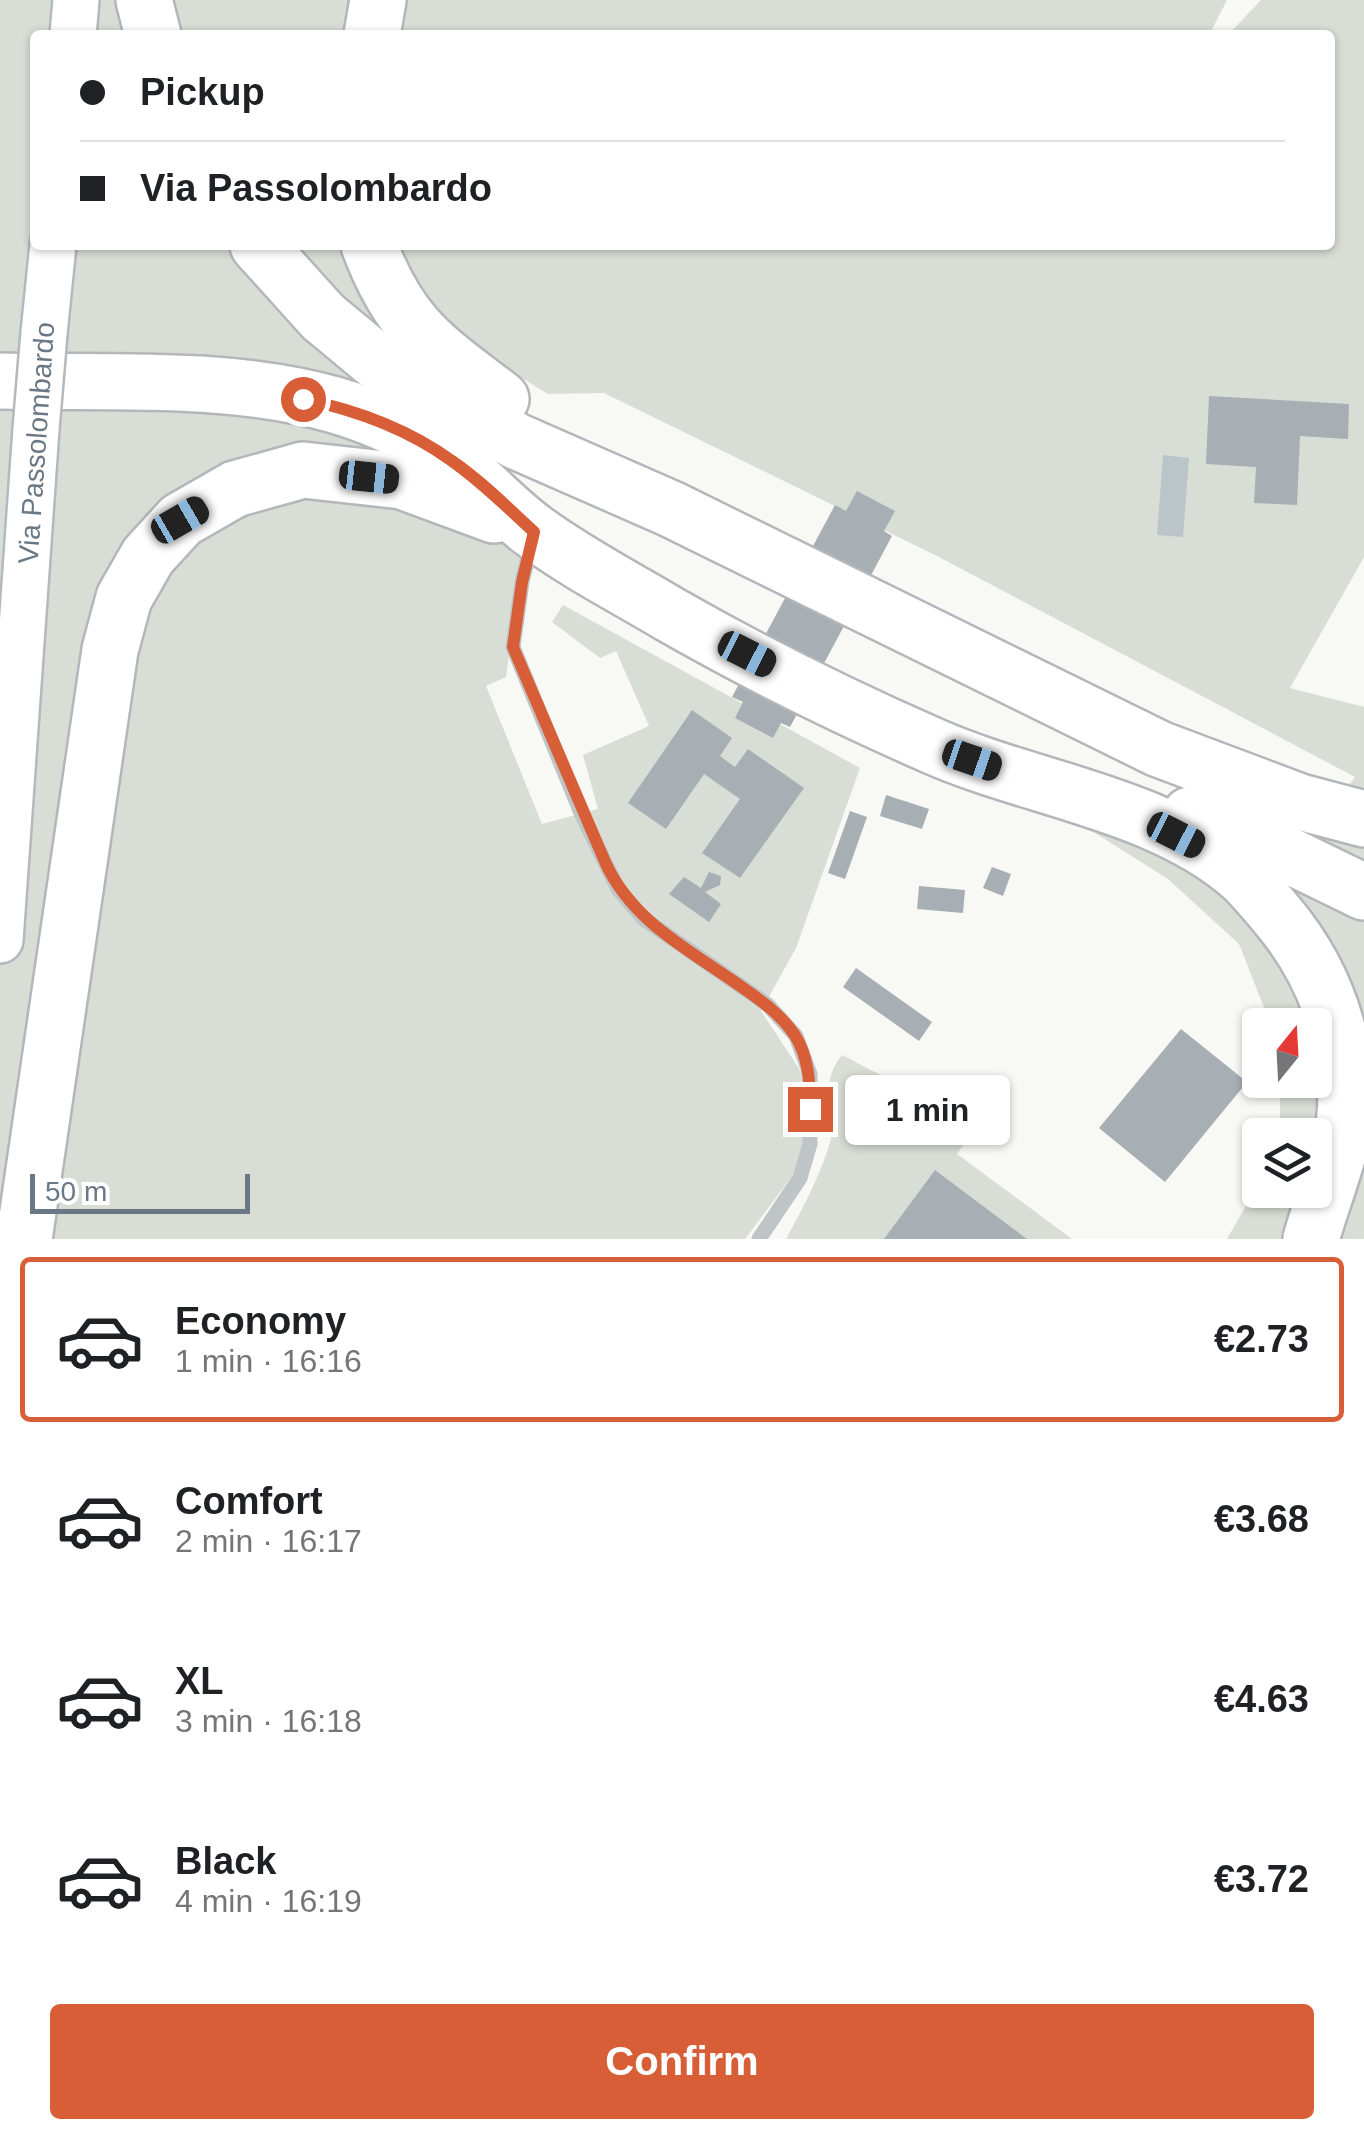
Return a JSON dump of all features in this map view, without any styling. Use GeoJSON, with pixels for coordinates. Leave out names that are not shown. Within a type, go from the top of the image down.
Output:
{"type":"FeatureCollection","features":[{"type":"Feature","properties":{"kind":"highway"},"geometry":{"type":"LineString","coordinates":[[144,0],[152,30]]}},
{"type":"Feature","properties":{"kind":"highway"},"geometry":{"type":"LineString","coordinates":[[342,0],[347,30]]}},
{"type":"Feature","properties":{"kind":"highway"},"geometry":{"type":"LineString","coordinates":[[373,30],[378,0]]}},
{"type":"Feature","properties":{"kind":"highway"},"geometry":{"type":"LineString","coordinates":[[263,250],[323,317],[376,362],[516,440],[671,510],[1159,749],[1364,858]]}},
{"type":"Feature","properties":{"kind":"highway"},"geometry":{"type":"LineString","coordinates":[[371,250],[384,287],[421,338],[516,411],[671,510]]}},
{"type":"Feature","properties":{"kind":"highway"},"geometry":{"type":"LineString","coordinates":[[22,344],[28,364],[150,384]]}},
{"type":"Feature","properties":{"kind":"highway"},"geometry":{"type":"LineString","coordinates":[[0,381],[150,384],[271,392],[335,406],[388,424],[452,461],[534,532],[676,618],[936,748],[1151,822],[1201,848],[1241,875],[1280,918],[1308,958],[1330,1000],[1341,1048],[1346,1097],[1340,1144],[1332,1169]]}},
{"type":"Feature","properties":{"kind":"highway"},"geometry":{"type":"LineString","coordinates":[[24,1239],[110,650],[124,598],[148,556],[180,520],[235,489],[302,470],[402,481],[534,532]]}},
{"type":"Feature","properties":{"kind":"highway"},"geometry":{"type":"LineString","coordinates":[[936,748],[1154,802],[1251,837],[1364,892]]}},
{"type":"Feature","properties":{"kind":"highway"},"geometry":{"type":"LineString","coordinates":[[1159,749],[1300,802],[1364,820]]}},
{"type":"Feature","properties":{"kind":"highway"},"geometry":{"type":"LineString","coordinates":[[1310,1239],[1320,1208]]}},
{"type":"Feature","properties":{"kind":"main road"},"geometry":{"type":"LineString","coordinates":[[73,30],[76,0]]}},
{"type":"Feature","properties":{"kind":"main road","name":"Via Passolombardo"},"geometry":{"type":"LineString","coordinates":[[0,940],[36,429],[22,344],[51,250]]}},
{"type":"Feature","properties":{"kind":"lane"},"geometry":{"type":"LineString","coordinates":[[534,532],[513,647],[618,889],[644,919],[768,1005],[796,1036],[810,1074],[810,1144],[800,1178],[760,1239]]}},
{"type":"Feature","properties":{"kind":"lane"},"geometry":{"type":"LineString","coordinates":[[1291,1239],[1311,1208]]}},
{"type":"Feature","properties":{"kind":"shaded area"},"geometry":{"type":"Polygon","coordinates":[[[0,0],[1227,0],[1212,30],[30,30],[30,250],[1335,250],[1335,30],[1233,30],[1261,0],[1364,0],[1364,557],[1290,688],[1364,707],[1364,1239],[1227,1239],[1245,1208],[1332,1208],[1332,1118],[1280,1118],[1280,1098],[1332,1098],[1332,1008],[1264,1008],[1239,944],[1168,879],[1092,831],[1197,861],[1254,912],[1355,777],[939,557],[604,393],[548,394],[488,357],[391,448],[524,542],[506,677],[486,686],[542,824],[598,809],[583,755],[649,726],[616,651],[600,658],[552,622],[563,605],[860,768],[796,948],[761,1011],[802,1073],[805,1159],[745,1239],[0,1239],[0,0]]]}},
{"type":"Feature","properties":{"kind":"shaded area"},"geometry":{"type":"Polygon","coordinates":[[[1163,455],[1189,458],[1183,537],[1157,535],[1163,455]]]}},
{"type":"Feature","properties":{"kind":"shaded area"},"geometry":{"type":"Polygon","coordinates":[[[842,1055],[900,1085],[969,1137],[957,1154],[1072,1239],[786,1239],[828,1149],[832,1126],[829,1086],[842,1055]]]}},
{"type":"Feature","properties":{"kind":"building"},"geometry":{"type":"Polygon","coordinates":[[[1209,396],[1349,404],[1348,439],[1300,436],[1297,505],[1254,503],[1256,467],[1206,464],[1209,396]]]}},
{"type":"Feature","properties":{"kind":"building"},"geometry":{"type":"Polygon","coordinates":[[[857,491],[895,511],[884,531],[892,536],[790,727],[781,723],[773,738],[735,718],[743,702],[732,697],[835,505],[846,511],[857,491]]]}},
{"type":"Feature","properties":{"kind":"building"},"geometry":{"type":"Polygon","coordinates":[[[692,710],[732,738],[720,756],[735,767],[748,749],[804,788],[740,878],[702,853],[740,799],[704,774],[666,829],[628,803],[692,710]]]}},
{"type":"Feature","properties":{"kind":"building"},"geometry":{"type":"Polygon","coordinates":[[[886,795],[929,809],[922,829],[880,816],[886,795]]]}},
{"type":"Feature","properties":{"kind":"building"},"geometry":{"type":"Polygon","coordinates":[[[850,811],[867,817],[845,879],[828,873],[850,811]]]}},
{"type":"Feature","properties":{"kind":"building"},"geometry":{"type":"Polygon","coordinates":[[[992,867],[1011,874],[1003,896],[983,888],[992,867]]]}},
{"type":"Feature","properties":{"kind":"building"},"geometry":{"type":"Polygon","coordinates":[[[709,872],[721,876],[720,885],[705,892],[721,904],[709,922],[669,894],[684,877],[701,888],[709,872]]]}},
{"type":"Feature","properties":{"kind":"building"},"geometry":{"type":"Polygon","coordinates":[[[919,886],[965,890],[963,913],[917,909],[919,886]]]}},
{"type":"Feature","properties":{"kind":"building"},"geometry":{"type":"Polygon","coordinates":[[[856,968],[932,1022],[919,1041],[843,987],[856,968]]]}},
{"type":"Feature","properties":{"kind":"building"},"geometry":{"type":"Polygon","coordinates":[[[1181,1029],[1242,1078],[1242,1088],[1165,1182],[1099,1128],[1181,1029]]]}},
{"type":"Feature","properties":{"kind":"building"},"geometry":{"type":"Polygon","coordinates":[[[935,1170],[1027,1239],[884,1239],[935,1170]]]}},
{"type":"Feature","properties":{"kind":"route"},"geometry":{"type":"LineString","coordinates":[[303,399],[388,424],[452,461],[534,532],[513,647],[606,864],[618,889],[644,919],[768,1005],[796,1036],[810,1074],[810,1109]]}}]}
